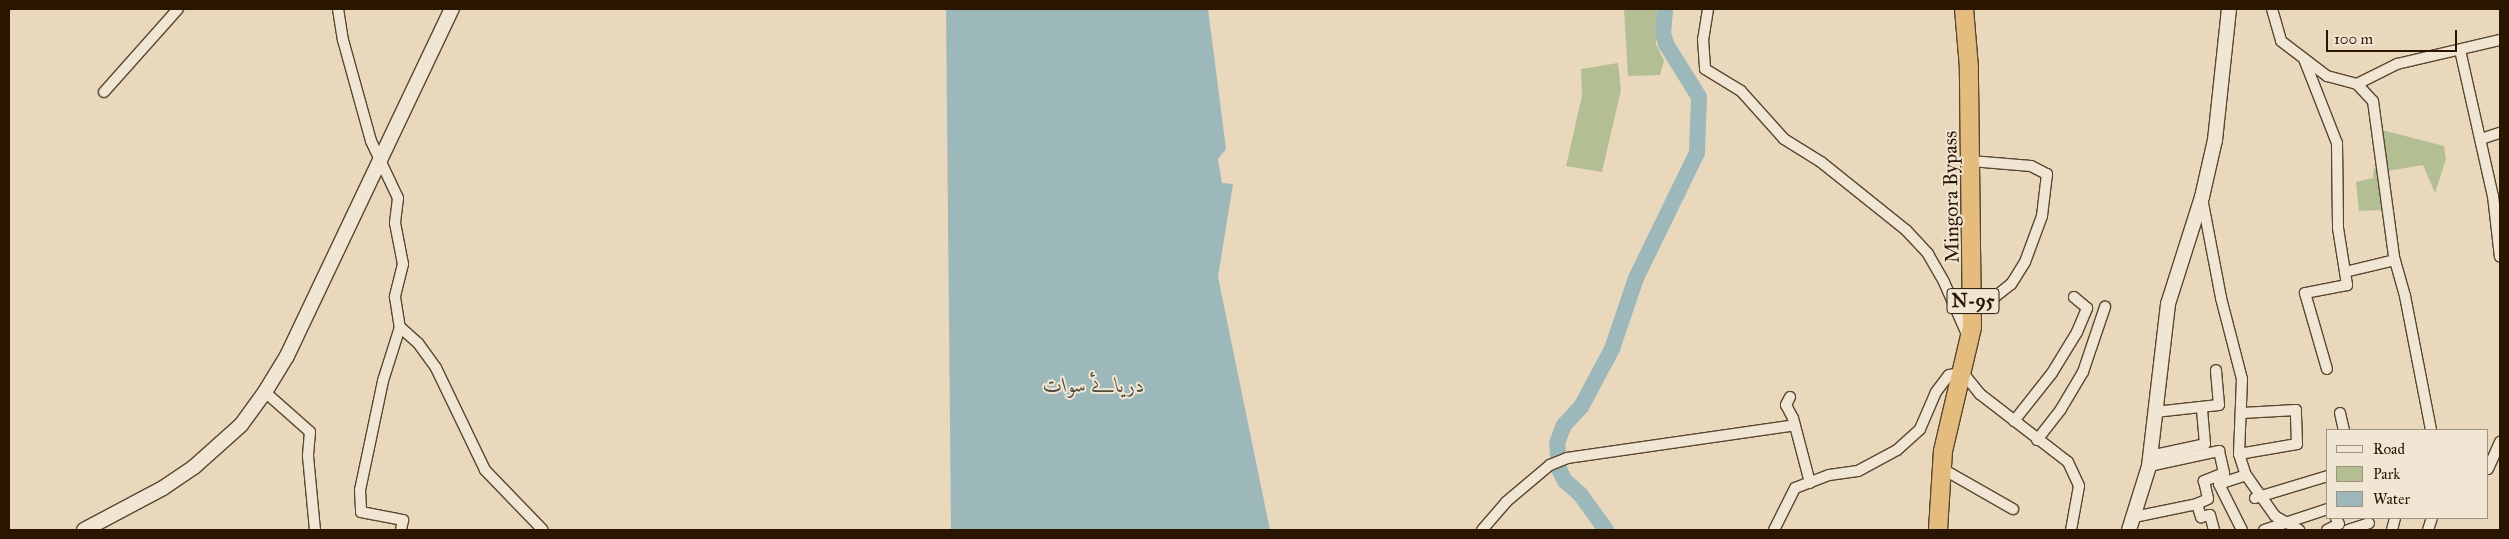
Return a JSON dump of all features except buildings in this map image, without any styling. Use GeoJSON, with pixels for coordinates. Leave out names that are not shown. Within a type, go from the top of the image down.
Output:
{"type":"FeatureCollection","features":[{"type":"Feature","properties":{"kind":"highway","name":"Mingora Bypass"},"geometry":{"type":"LineString","coordinates":[[1938,530],[1941,468],[1970,341],[1973,305],[1971,161],[1964,9]]}},
{"type":"Feature","properties":{"kind":"main road"},"geometry":{"type":"LineString","coordinates":[[84,530],[163,488],[194,467],[241,425],[265,392],[287,356],[452,9]]}},
{"type":"Feature","properties":{"kind":"main road"},"geometry":{"type":"LineString","coordinates":[[2130,530],[2149,461],[2168,304],[2202,197],[2214,140],[2229,9]]}},
{"type":"Feature","properties":{"kind":"street"},"geometry":{"type":"LineString","coordinates":[[104,92],[178,9]]}},
{"type":"Feature","properties":{"kind":"street"},"geometry":{"type":"LineString","coordinates":[[338,9],[371,141],[398,198],[395,223],[403,264],[395,297],[400,327],[383,382],[360,490],[361,512],[403,520],[401,530]]}},
{"type":"Feature","properties":{"kind":"street"},"geometry":{"type":"LineString","coordinates":[[1708,9],[1703,39],[1705,69],[1741,91],[1784,139],[1821,162],[1906,230],[1928,254],[1944,282],[1970,341]]}},
{"type":"Feature","properties":{"kind":"street"},"geometry":{"type":"LineString","coordinates":[[2272,9],[2280,41],[2327,76],[2357,84],[2374,101],[2395,260],[2432,429]]}},
{"type":"Feature","properties":{"kind":"street"},"geometry":{"type":"LineString","coordinates":[[2357,84],[2396,64],[2500,40]]}},
{"type":"Feature","properties":{"kind":"street"},"geometry":{"type":"LineString","coordinates":[[2460,50],[2481,138],[2495,178],[2500,257]]}},
{"type":"Feature","properties":{"kind":"street"},"geometry":{"type":"LineString","coordinates":[[2304,58],[2338,143],[2338,228],[2347,285],[2305,293],[2326,369]]}},
{"type":"Feature","properties":{"kind":"street"},"geometry":{"type":"LineString","coordinates":[[2481,138],[2500,134]]}},
{"type":"Feature","properties":{"kind":"street"},"geometry":{"type":"LineString","coordinates":[[1971,161],[2031,166],[2047,174],[2042,216],[2025,262],[2012,284],[1995,297],[1973,305]]}},
{"type":"Feature","properties":{"kind":"street"},"geometry":{"type":"LineString","coordinates":[[2202,197],[2221,298],[2236,349],[2242,379],[2239,454],[2256,497],[2275,516],[2298,530]]}},
{"type":"Feature","properties":{"kind":"street"},"geometry":{"type":"LineString","coordinates":[[2345,272],[2395,260]]}},
{"type":"Feature","properties":{"kind":"street"},"geometry":{"type":"LineString","coordinates":[[2014,421],[2052,373],[2077,332],[2088,308],[2074,298]]}},
{"type":"Feature","properties":{"kind":"street"},"geometry":{"type":"LineString","coordinates":[[2037,440],[2061,409],[2083,372],[2105,306]]}},
{"type":"Feature","properties":{"kind":"street"},"geometry":{"type":"LineString","coordinates":[[400,327],[418,343],[436,368],[485,470],[543,530]]}},
{"type":"Feature","properties":{"kind":"street"},"geometry":{"type":"LineString","coordinates":[[2155,412],[2202,409],[2219,405],[2216,370]]}},
{"type":"Feature","properties":{"kind":"street"},"geometry":{"type":"LineString","coordinates":[[1774,530],[1795,488],[1829,476],[1858,471],[1897,450],[1920,429],[1936,392],[1949,375],[1963,373],[1980,394],[2037,440],[2068,462],[2079,486],[2071,530]]}},
{"type":"Feature","properties":{"kind":"street"},"geometry":{"type":"LineString","coordinates":[[265,392],[310,432],[308,456],[315,530]]}},
{"type":"Feature","properties":{"kind":"street"},"geometry":{"type":"LineString","coordinates":[[1790,397],[1786,405],[1795,425],[1810,483]]}},
{"type":"Feature","properties":{"kind":"street"},"geometry":{"type":"LineString","coordinates":[[2149,461],[2205,444],[2202,409]]}},
{"type":"Feature","properties":{"kind":"street"},"geometry":{"type":"LineString","coordinates":[[2239,454],[2297,444],[2296,410],[2242,413]]}},
{"type":"Feature","properties":{"kind":"street"},"geometry":{"type":"LineString","coordinates":[[2340,413],[2344,429]]}},
{"type":"Feature","properties":{"kind":"street"},"geometry":{"type":"LineString","coordinates":[[1482,530],[1506,502],[1550,465],[1567,458],[1795,425]]}},
{"type":"Feature","properties":{"kind":"street"},"geometry":{"type":"LineString","coordinates":[[2489,467],[2500,442]]}},
{"type":"Feature","properties":{"kind":"street"},"geometry":{"type":"LineString","coordinates":[[2134,516],[2197,504],[2208,499],[2204,480],[2224,473],[2219,451],[2149,461]]}},
{"type":"Feature","properties":{"kind":"street"},"geometry":{"type":"LineString","coordinates":[[1941,468],[2013,509]]}},
{"type":"Feature","properties":{"kind":"street"},"geometry":{"type":"LineString","coordinates":[[2242,530],[2219,484],[2246,475]]}},
{"type":"Feature","properties":{"kind":"street"},"geometry":{"type":"LineString","coordinates":[[2256,497],[2326,477]]}},
{"type":"Feature","properties":{"kind":"street"},"geometry":{"type":"LineString","coordinates":[[2197,504],[2201,517],[2210,515],[2214,530]]}},
{"type":"Feature","properties":{"kind":"street"},"geometry":{"type":"LineString","coordinates":[[2264,530],[2326,509]]}},
{"type":"Feature","properties":{"kind":"street"},"geometry":{"type":"LineString","coordinates":[[2327,530],[2339,524],[2336,519]]}},
{"type":"Feature","properties":{"kind":"street"},"geometry":{"type":"LineString","coordinates":[[2348,530],[2369,524]]}},
{"type":"Feature","properties":{"kind":"green space"},"geometry":{"type":"Polygon","coordinates":[[[1624,9],[1657,9],[1656,44],[1664,61],[1660,75],[1628,76],[1624,9]]]}},
{"type":"Feature","properties":{"kind":"green space"},"geometry":{"type":"Polygon","coordinates":[[[1618,63],[1621,90],[1602,172],[1566,166],[1582,96],[1581,69],[1618,63]]]}},
{"type":"Feature","properties":{"kind":"green space"},"geometry":{"type":"Polygon","coordinates":[[[2382,130],[2444,146],[2446,159],[2435,193],[2423,165],[2387,171],[2382,130]]]}},
{"type":"Feature","properties":{"kind":"green space"},"geometry":{"type":"Polygon","coordinates":[[[2374,168],[2378,168],[2383,210],[2359,211],[2356,182],[2373,178],[2374,168]]]}},
{"type":"Feature","properties":{"kind":"water","name":"دریائے سوات"},"geometry":{"type":"Polygon","coordinates":[[[946,9],[1208,9],[1226,149],[1218,159],[1222,183],[1233,184],[1218,277],[1270,530],[951,530],[946,9]]]}},
{"type":"Feature","properties":{"kind":"waterway"},"geometry":{"type":"LineString","coordinates":[[1606,530],[1580,494],[1565,481],[1559,469],[1557,443],[1564,425],[1581,407],[1612,349],[1636,278],[1697,153],[1699,97],[1666,44],[1663,33],[1665,9]]}}]}
